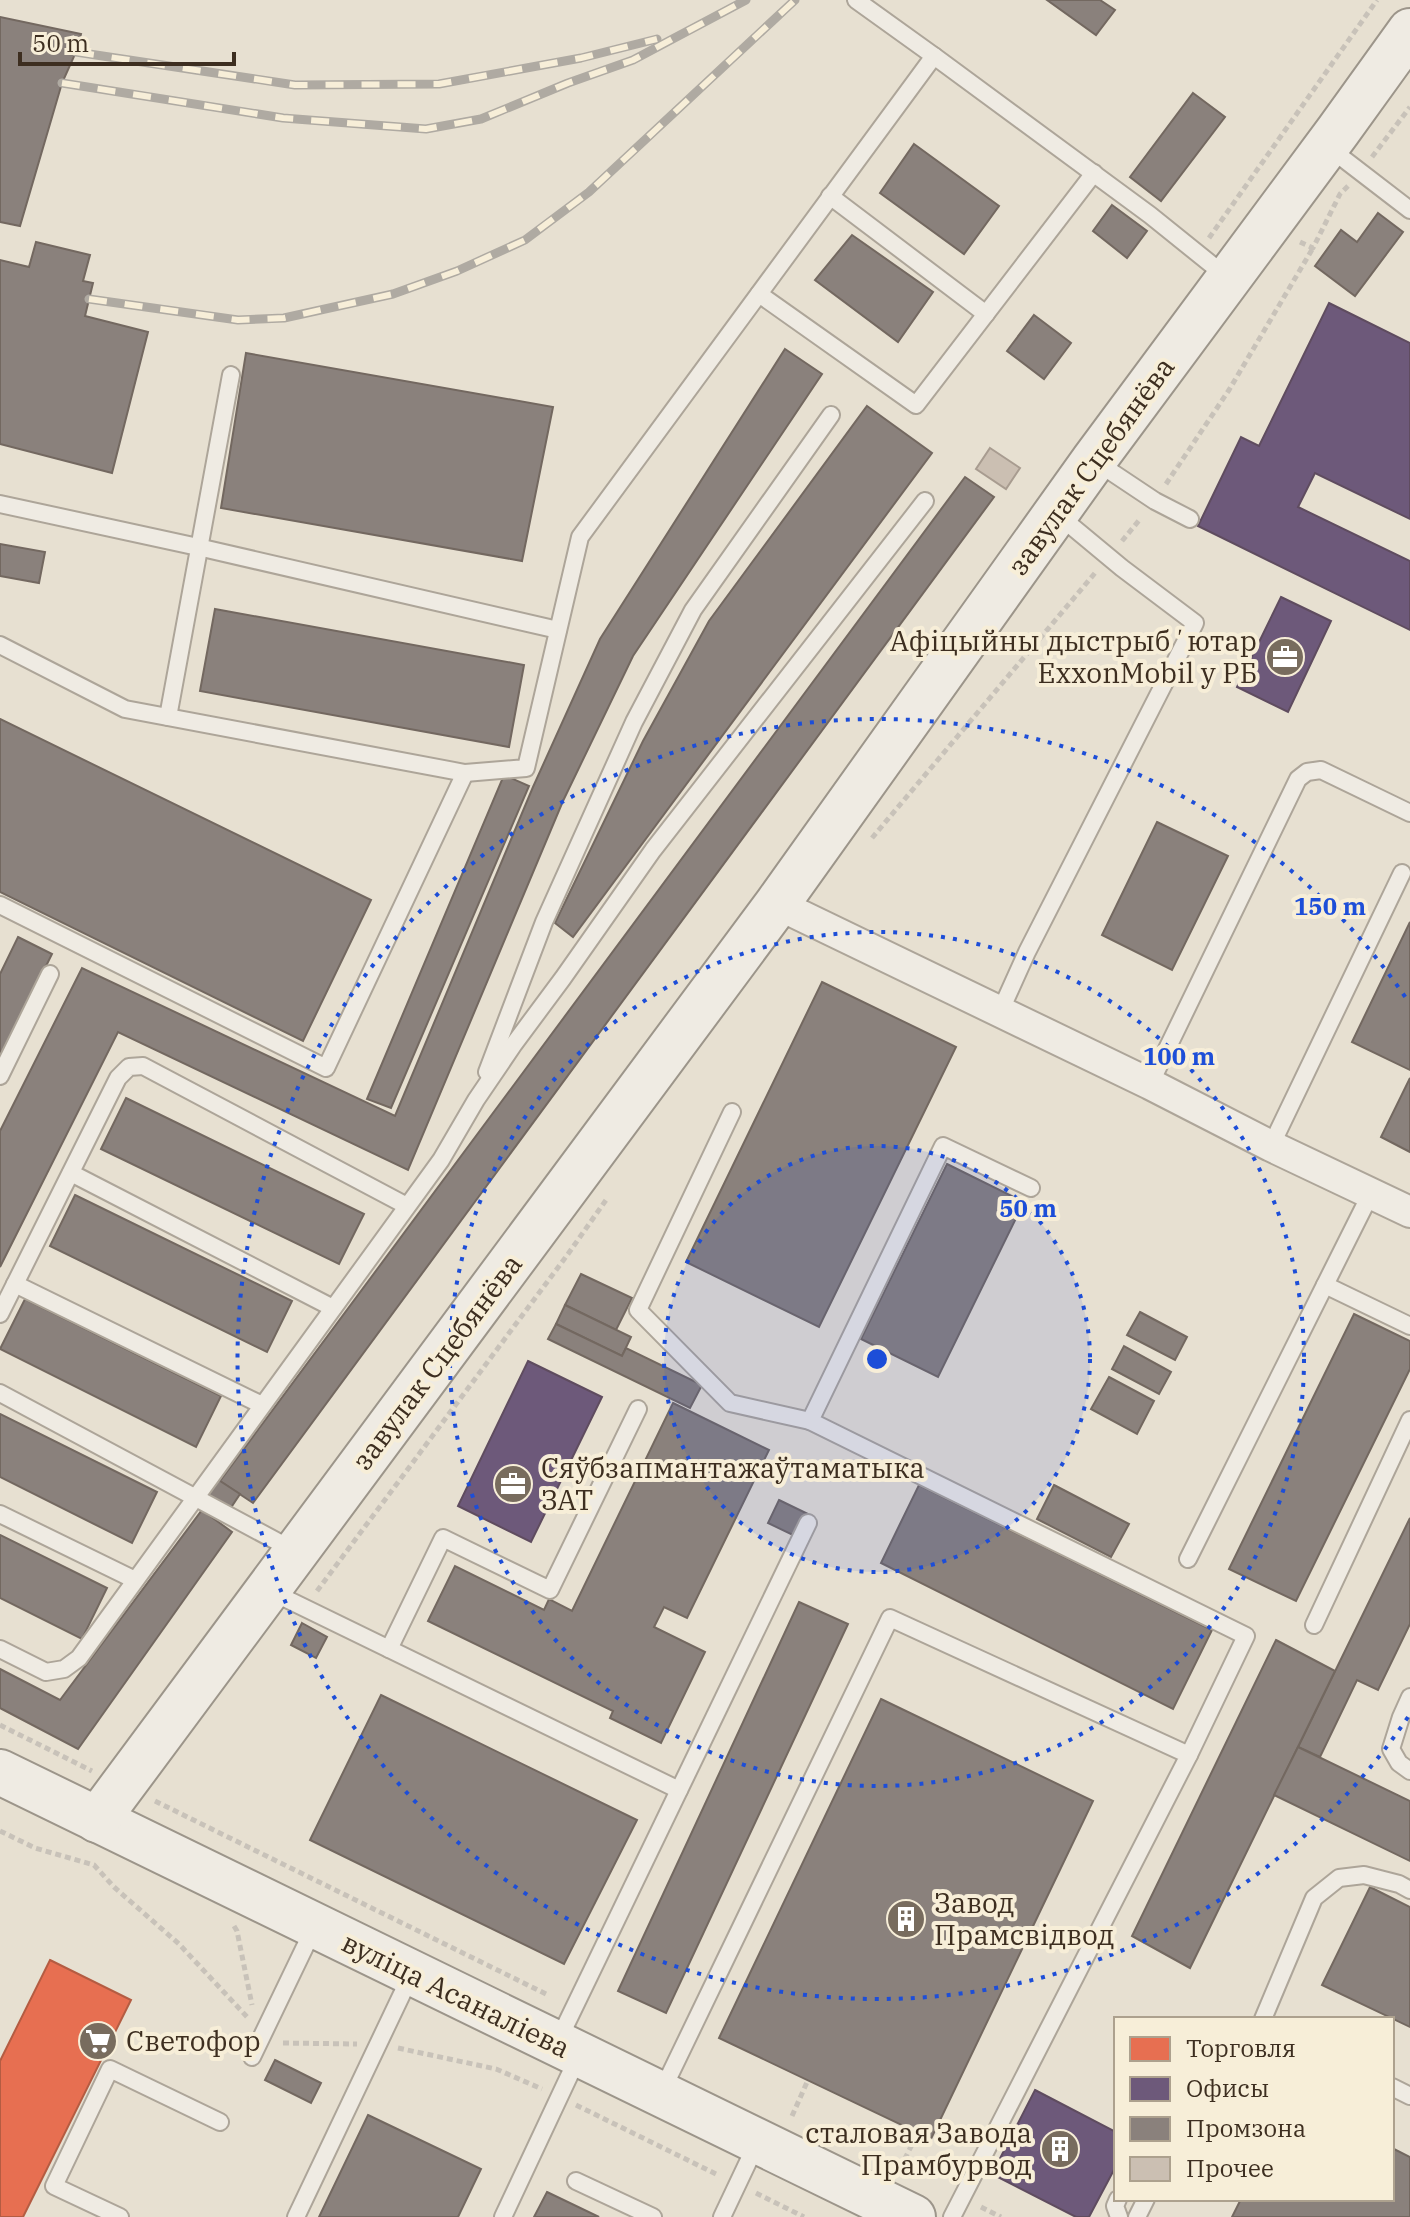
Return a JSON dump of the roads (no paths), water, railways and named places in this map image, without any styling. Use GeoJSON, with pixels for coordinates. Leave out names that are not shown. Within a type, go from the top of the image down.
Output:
{"type":"FeatureCollection","features":[{"type":"Feature","properties":{"kind":"street","name":"завулак Сцебянёва"},"geometry":{"type":"LineString","coordinates":[[97,1820],[286,1599],[296,1552],[777,904],[1094,460],[1213,266],[1326,146],[1410,31]]}},
{"type":"Feature","properties":{"kind":"street"},"geometry":{"type":"LineString","coordinates":[[777,904],[1410,1212]]}},
{"type":"Feature","properties":{"kind":"street","name":"вуліца Асаналіева"},"geometry":{"type":"LineString","coordinates":[[0,1772],[913,2217]]}},
{"type":"Feature","properties":{"kind":"lane"},"geometry":{"type":"LineString","coordinates":[[856,0],[1094,173],[1213,266]]}},
{"type":"Feature","properties":{"kind":"lane"},"geometry":{"type":"LineString","coordinates":[[0,645],[125,709],[465,773],[526,768],[580,537],[934,56]]}},
{"type":"Feature","properties":{"kind":"lane"},"geometry":{"type":"LineString","coordinates":[[1326,146],[1410,210]]}},
{"type":"Feature","properties":{"kind":"lane"},"geometry":{"type":"LineString","coordinates":[[759,294],[916,405],[1094,173]]}},
{"type":"Feature","properties":{"kind":"lane"},"geometry":{"type":"LineString","coordinates":[[830,196],[986,314]]}},
{"type":"Feature","properties":{"kind":"lane"},"geometry":{"type":"LineString","coordinates":[[168,717],[231,375]]}},
{"type":"Feature","properties":{"kind":"lane"},"geometry":{"type":"LineString","coordinates":[[476,1100],[544,922],[634,722],[693,610],[831,415]]}},
{"type":"Feature","properties":{"kind":"lane"},"geometry":{"type":"LineString","coordinates":[[1094,460],[1155,501],[1190,519]]}},
{"type":"Feature","properties":{"kind":"lane"},"geometry":{"type":"LineString","coordinates":[[0,1649],[46,1672],[64,1669],[79,1658],[441,1160],[514,1044],[653,850],[925,501]]}},
{"type":"Feature","properties":{"kind":"lane"},"geometry":{"type":"LineString","coordinates":[[0,504],[558,630]]}},
{"type":"Feature","properties":{"kind":"lane"},"geometry":{"type":"LineString","coordinates":[[1000,1012],[1027,952],[1195,623],[1056,513]]}},
{"type":"Feature","properties":{"kind":"lane"},"geometry":{"type":"LineString","coordinates":[[1150,1084],[1298,779],[1307,772],[1321,770],[1410,813]]}},
{"type":"Feature","properties":{"kind":"lane"},"geometry":{"type":"LineString","coordinates":[[0,905],[326,1068],[465,773]]}},
{"type":"Feature","properties":{"kind":"lane"},"geometry":{"type":"LineString","coordinates":[[1271,1146],[1402,873]]}},
{"type":"Feature","properties":{"kind":"lane"},"geometry":{"type":"LineString","coordinates":[[0,1076],[50,974]]}},
{"type":"Feature","properties":{"kind":"lane"},"geometry":{"type":"LineString","coordinates":[[0,1314],[118,1078],[129,1067],[143,1066],[407,1206]]}},
{"type":"Feature","properties":{"kind":"lane"},"geometry":{"type":"LineString","coordinates":[[732,1112],[638,1310],[730,1403],[810,1421],[1246,1636],[1189,1755],[952,2217]]}},
{"type":"Feature","properties":{"kind":"lane"},"geometry":{"type":"LineString","coordinates":[[810,1421],[943,1146],[1031,1188]]}},
{"type":"Feature","properties":{"kind":"lane"},"geometry":{"type":"LineString","coordinates":[[71,1173],[333,1308]]}},
{"type":"Feature","properties":{"kind":"lane"},"geometry":{"type":"LineString","coordinates":[[1188,1559],[1371,1193]]}},
{"type":"Feature","properties":{"kind":"lane"},"geometry":{"type":"LineString","coordinates":[[15,1284],[262,1405]]}},
{"type":"Feature","properties":{"kind":"lane"},"geometry":{"type":"LineString","coordinates":[[1325,1285],[1410,1326]]}},
{"type":"Feature","properties":{"kind":"lane"},"geometry":{"type":"LineString","coordinates":[[0,1393],[296,1552]]}},
{"type":"Feature","properties":{"kind":"lane"},"geometry":{"type":"LineString","coordinates":[[389,1649],[443,1538],[550,1590],[638,1409]]}},
{"type":"Feature","properties":{"kind":"lane"},"geometry":{"type":"LineString","coordinates":[[1314,1625],[1410,1420]]}},
{"type":"Feature","properties":{"kind":"lane"},"geometry":{"type":"LineString","coordinates":[[0,1514],[135,1580]]}},
{"type":"Feature","properties":{"kind":"lane"},"geometry":{"type":"LineString","coordinates":[[503,2217],[568,2050],[679,1790],[808,1523]]}},
{"type":"Feature","properties":{"kind":"lane"},"geometry":{"type":"LineString","coordinates":[[286,1599],[679,1790]]}},
{"type":"Feature","properties":{"kind":"lane"},"geometry":{"type":"LineString","coordinates":[[660,2095],[890,1618],[1189,1755]]}},
{"type":"Feature","properties":{"kind":"lane"},"geometry":{"type":"LineString","coordinates":[[1410,1697],[1391,1749],[1399,1763],[1410,1771]]}},
{"type":"Feature","properties":{"kind":"lane"},"geometry":{"type":"LineString","coordinates":[[1264,2017],[1314,1898],[1339,1878],[1364,1875],[1410,1890]]}},
{"type":"Feature","properties":{"kind":"lane"},"geometry":{"type":"LineString","coordinates":[[252,2057],[315,1926]]}},
{"type":"Feature","properties":{"kind":"lane"},"geometry":{"type":"LineString","coordinates":[[296,2217],[412,1974]]}},
{"type":"Feature","properties":{"kind":"lane"},"geometry":{"type":"LineString","coordinates":[[120,2217],[54,2186],[110,2069],[220,2122]]}},
{"type":"Feature","properties":{"kind":"lane"},"geometry":{"type":"LineString","coordinates":[[722,2217],[757,2142]]}},
{"type":"Feature","properties":{"kind":"lane"},"geometry":{"type":"LineString","coordinates":[[576,2181],[653,2217]]}},
{"type":"Feature","properties":{"kind":"railway"},"geometry":{"type":"LineString","coordinates":[[62,83],[283,118],[426,129],[481,119],[633,60],[746,0]]}},
{"type":"Feature","properties":{"kind":"railway"},"geometry":{"type":"LineString","coordinates":[[89,299],[238,320],[284,318],[393,294],[457,271],[525,240],[589,192],[795,0]]}},
{"type":"Feature","properties":{"kind":"railway"},"geometry":{"type":"LineString","coordinates":[[76,52],[295,85],[439,84],[581,58],[657,39]]}},
{"type":"Feature","properties":{"kind":"place","name":"Афіцыйны дыстрыбʼютар ExxonMobil у РБ"},"geometry":{"type":"Point","coordinates":[1285,657]}},
{"type":"Feature","properties":{"kind":"place","name":"Сяўбзапмантажаўтаматыка ЗАТ"},"geometry":{"type":"Point","coordinates":[513,1484]}},
{"type":"Feature","properties":{"kind":"place","name":"Завод Прамсвідвод"},"geometry":{"type":"Point","coordinates":[906,1919]}},
{"type":"Feature","properties":{"kind":"place","name":"Светофор"},"geometry":{"type":"Point","coordinates":[98,2041]}},
{"type":"Feature","properties":{"kind":"place","name":"сталовая Завода Прамбурвод"},"geometry":{"type":"Point","coordinates":[1060,2149]}}]}
